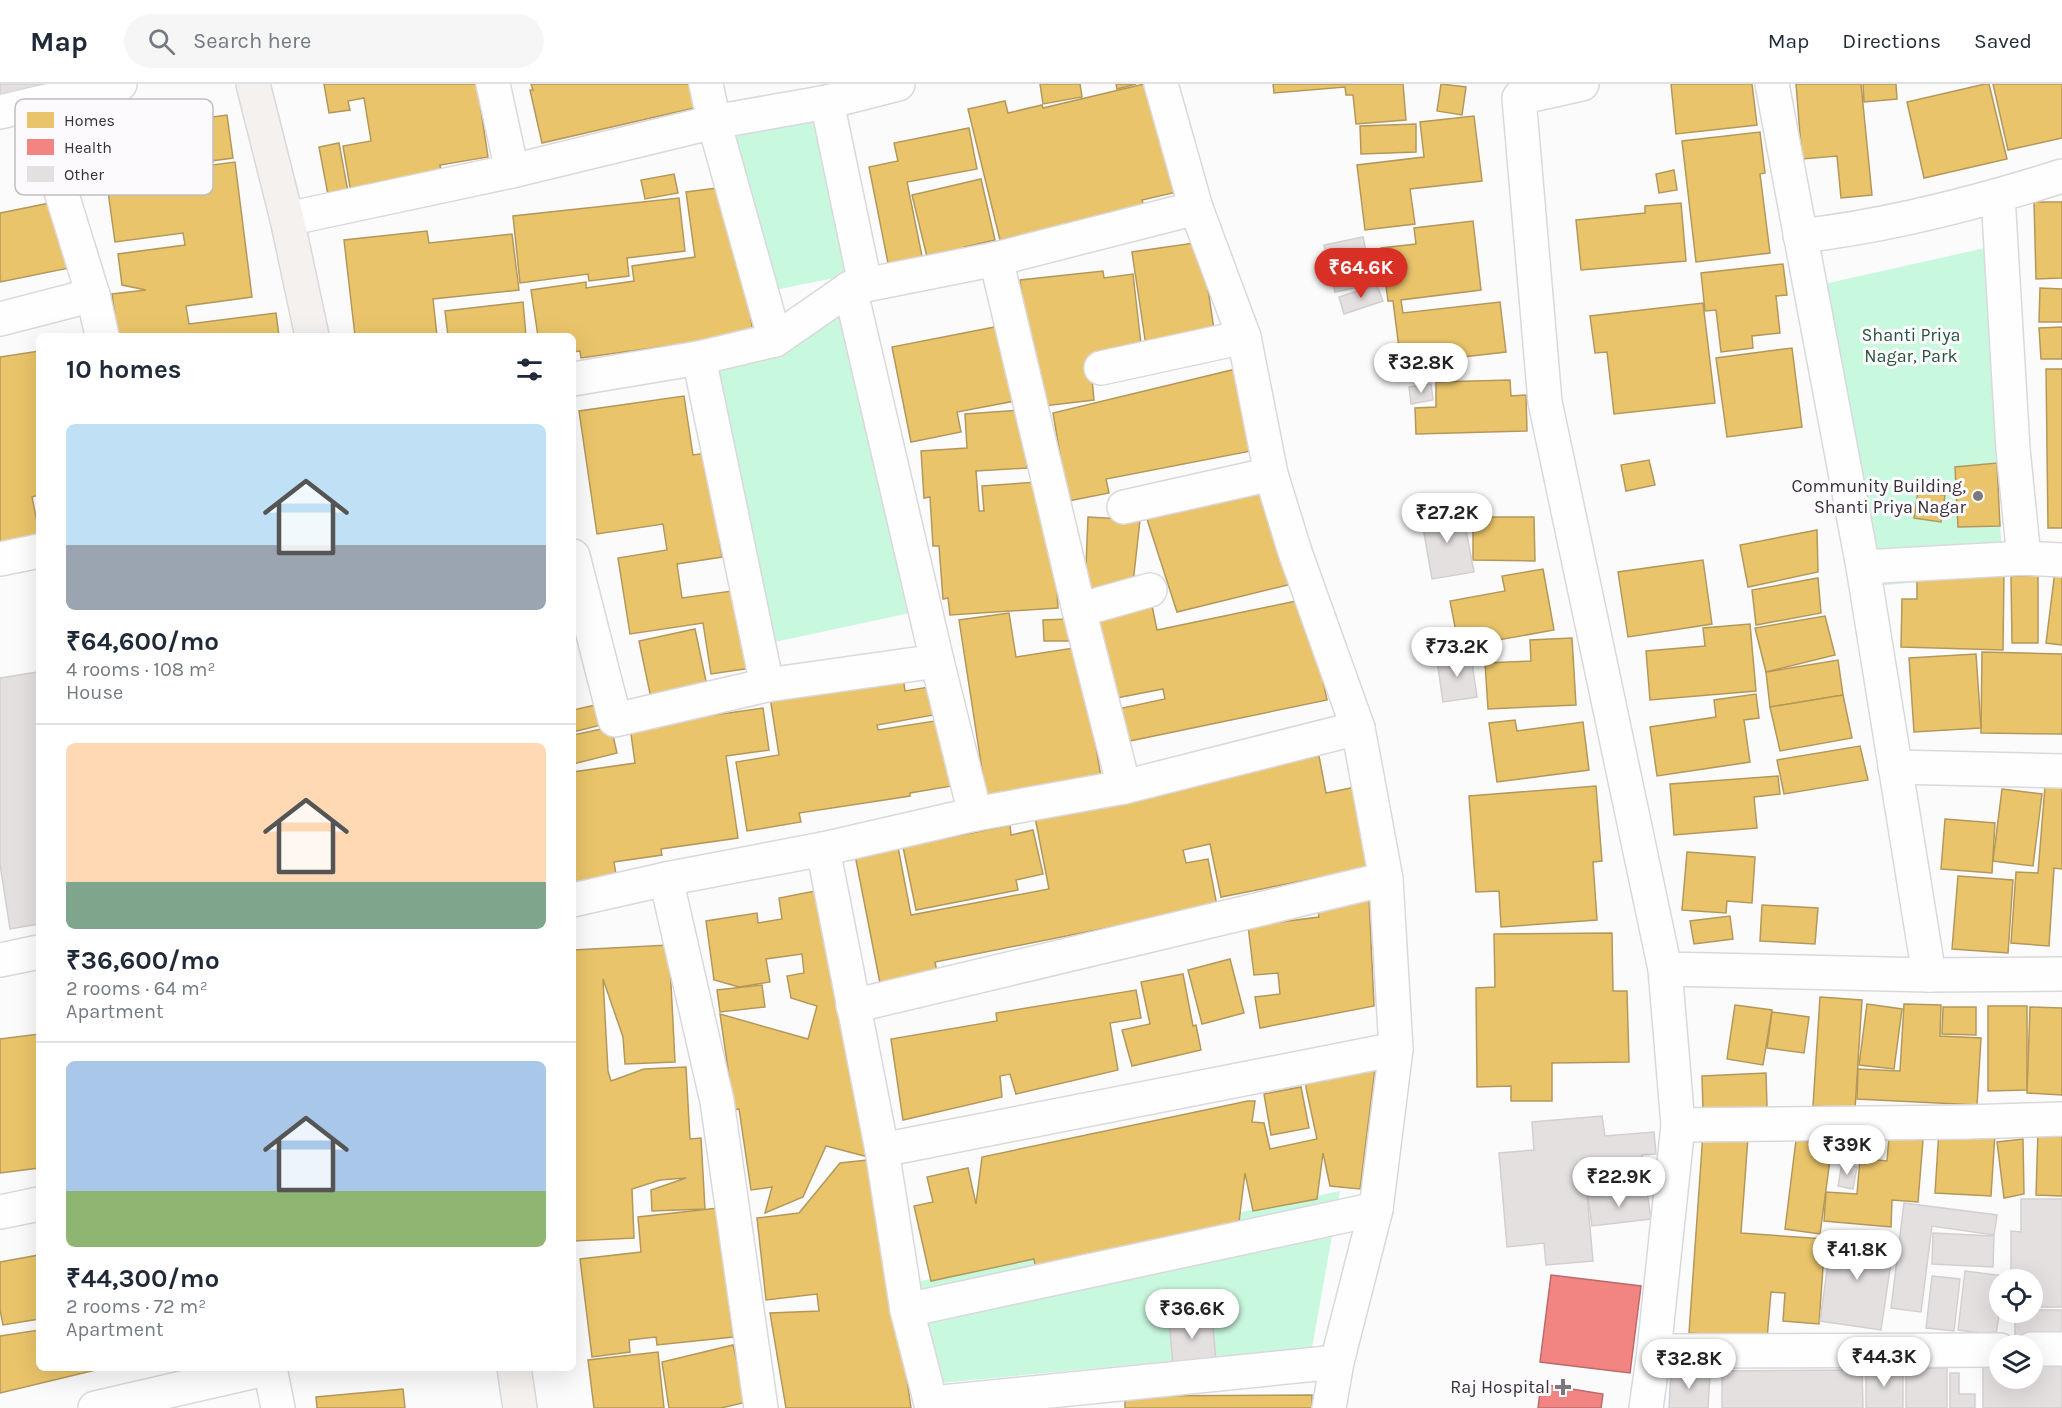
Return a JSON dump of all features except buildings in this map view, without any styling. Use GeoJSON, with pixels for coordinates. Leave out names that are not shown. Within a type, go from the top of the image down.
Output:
{"type":"FeatureCollection","features":[{"type":"Feature","properties":{"kind":"street"},"geometry":{"type":"LineString","coordinates":[[56,99],[120,84]]}},
{"type":"Feature","properties":{"kind":"street"},"geometry":{"type":"LineString","coordinates":[[254,84],[287,219],[311,333]]}},
{"type":"Feature","properties":{"kind":"street"},"geometry":{"type":"LineString","coordinates":[[493,84],[512,171]]}},
{"type":"Feature","properties":{"kind":"street"},"geometry":{"type":"LineString","coordinates":[[706,84],[714,122],[775,340]]}},
{"type":"Feature","properties":{"kind":"street"},"geometry":{"type":"LineString","coordinates":[[287,219],[512,171],[714,122],[827,102],[898,84]]}},
{"type":"Feature","properties":{"kind":"street"},"geometry":{"type":"LineString","coordinates":[[1161,84],[1196,208],[1244,337],[1271,474],[1295,552],[1358,728],[1386,879],[1396,1049],[1376,1209],[1337,1362],[1329,1408]]}},
{"type":"Feature","properties":{"kind":"street"},"geometry":{"type":"LineString","coordinates":[[1582,84],[1519,91],[1545,402],[1665,969],[1678,1125],[1646,1408]]}},
{"type":"Feature","properties":{"kind":"street"},"geometry":{"type":"LineString","coordinates":[[1772,84],[1863,567],[1929,975]]}},
{"type":"Feature","properties":{"kind":"street"},"geometry":{"type":"LineString","coordinates":[[827,102],[857,286],[937,661],[975,814]]}},
{"type":"Feature","properties":{"kind":"street"},"geometry":{"type":"LineString","coordinates":[[0,112],[15,108]]}},
{"type":"Feature","properties":{"kind":"street"},"geometry":{"type":"LineString","coordinates":[[1800,236],[1852,230],[1998,196],[2062,176]]}},
{"type":"Feature","properties":{"kind":"street"},"geometry":{"type":"LineString","coordinates":[[62,195],[93,295],[101,333]]}},
{"type":"Feature","properties":{"kind":"street"},"geometry":{"type":"LineString","coordinates":[[1998,196],[2013,449],[2024,558]]}},
{"type":"Feature","properties":{"kind":"street"},"geometry":{"type":"LineString","coordinates":[[576,379],[699,358],[775,340],[857,286],[996,259],[1196,208]]}},
{"type":"Feature","properties":{"kind":"street"},"geometry":{"type":"LineString","coordinates":[[996,259],[1079,610],[1124,787]]}},
{"type":"Feature","properties":{"kind":"street"},"geometry":{"type":"LineString","coordinates":[[0,319],[93,295]]}},
{"type":"Feature","properties":{"kind":"street"},"geometry":{"type":"LineString","coordinates":[[1101,368],[1244,337]]}},
{"type":"Feature","properties":{"kind":"street"},"geometry":{"type":"LineString","coordinates":[[699,358],[767,685]]}},
{"type":"Feature","properties":{"kind":"street"},"geometry":{"type":"LineString","coordinates":[[1124,507],[1271,474]]}},
{"type":"Feature","properties":{"kind":"street"},"geometry":{"type":"LineString","coordinates":[[0,559],[36,552]]}},
{"type":"Feature","properties":{"kind":"street"},"geometry":{"type":"LineString","coordinates":[[1863,567],[2024,558],[2062,560]]}},
{"type":"Feature","properties":{"kind":"street"},"geometry":{"type":"LineString","coordinates":[[576,568],[615,720],[767,685],[937,661]]}},
{"type":"Feature","properties":{"kind":"street"},"geometry":{"type":"LineString","coordinates":[[1079,610],[1150,590]]}},
{"type":"Feature","properties":{"kind":"street"},"geometry":{"type":"LineString","coordinates":[[576,899],[666,879],[823,849],[975,814],[1124,787],[1358,728]]}},
{"type":"Feature","properties":{"kind":"street"},"geometry":{"type":"LineString","coordinates":[[1895,767],[2062,771]]}},
{"type":"Feature","properties":{"kind":"street"},"geometry":{"type":"LineString","coordinates":[[823,849],[882,1150],[906,1310],[932,1406],[1337,1362]]}},
{"type":"Feature","properties":{"kind":"street"},"geometry":{"type":"LineString","coordinates":[[666,879],[717,1101],[761,1408]]}},
{"type":"Feature","properties":{"kind":"street"},"geometry":{"type":"LineString","coordinates":[[853,1006],[1386,879]]}},
{"type":"Feature","properties":{"kind":"street"},"geometry":{"type":"LineString","coordinates":[[0,960],[36,953]]}},
{"type":"Feature","properties":{"kind":"street"},"geometry":{"type":"LineString","coordinates":[[1665,969],[1929,975],[2062,974]]}},
{"type":"Feature","properties":{"kind":"street"},"geometry":{"type":"LineString","coordinates":[[882,1150],[1396,1049]]}},
{"type":"Feature","properties":{"kind":"street"},"geometry":{"type":"LineString","coordinates":[[1678,1125],[2062,1119]]}},
{"type":"Feature","properties":{"kind":"street"},"geometry":{"type":"LineString","coordinates":[[0,1212],[36,1205]]}},
{"type":"Feature","properties":{"kind":"street"},"geometry":{"type":"LineString","coordinates":[[906,1310],[1376,1209]]}},
{"type":"Feature","properties":{"kind":"street"},"geometry":{"type":"LineString","coordinates":[[2043,1349],[2062,1349]]}},
{"type":"Feature","properties":{"kind":"street"},"geometry":{"type":"LineString","coordinates":[[1654,1351],[1989,1350]]}},
{"type":"Feature","properties":{"kind":"street"},"geometry":{"type":"LineString","coordinates":[[95,1408],[256,1371]]}},
{"type":"Feature","properties":{"kind":"street"},"geometry":{"type":"LineString","coordinates":[[270,1371],[278,1408]]}},
{"type":"Feature","properties":{"kind":"street"},"geometry":{"type":"LineString","coordinates":[[514,1371],[519,1408]]}},
{"type":"Feature","properties":{"kind":"green space"},"geometry":{"type":"Polygon","coordinates":[[[813,105],[849,275],[770,291],[726,113],[813,105]]]}},
{"type":"Feature","properties":{"kind":"green space","name":"Shanti Priya Nagar, Park"},"geometry":{"type":"Polygon","coordinates":[[[1985,248],[2003,575],[1862,587],[1824,284],[1985,248]]]}},
{"type":"Feature","properties":{"kind":"green space"},"geometry":{"type":"Polygon","coordinates":[[[845,314],[910,613],[751,647],[686,348],[845,314]]]}},
{"type":"Feature","properties":{"kind":"green space"},"geometry":{"type":"Polygon","coordinates":[[[1340,1191],[1312,1348],[919,1385],[902,1285],[1340,1191]]]}},
{"type":"Feature","properties":{"kind":"place","name":"Community Building, Shanti Priya Nagar"},"geometry":{"type":"Point","coordinates":[1978,496]}},
{"type":"Feature","properties":{"kind":"place","name":"Raj Hospital"},"geometry":{"type":"Point","coordinates":[1563,1387]}}]}
